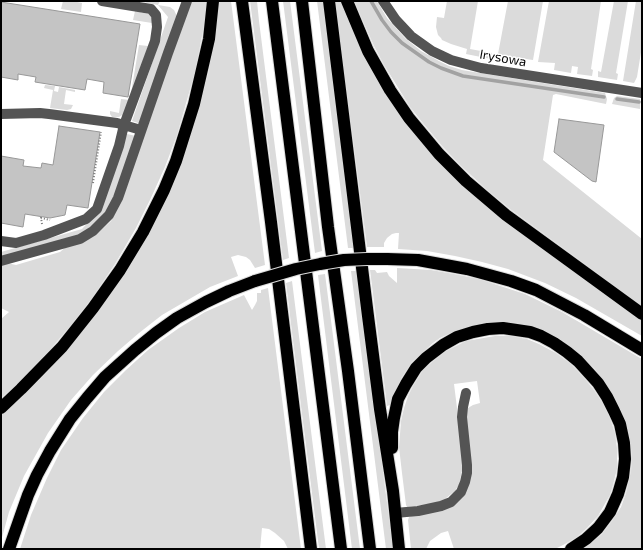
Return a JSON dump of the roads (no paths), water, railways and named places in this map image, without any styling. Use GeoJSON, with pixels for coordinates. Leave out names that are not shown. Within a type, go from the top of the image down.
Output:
{"type":"FeatureCollection","features":[{"type":"Feature","properties":{"kind":"highway"},"geometry":{"type":"LineString","coordinates":[[1,408],[62,347],[93,308],[120,270],[164,190],[176,161],[194,104],[209,39],[213,1]]}},
{"type":"Feature","properties":{"kind":"highway"},"geometry":{"type":"LineString","coordinates":[[242,1],[311,549]]}},
{"type":"Feature","properties":{"kind":"highway"},"geometry":{"type":"LineString","coordinates":[[272,1],[341,549]]}},
{"type":"Feature","properties":{"kind":"highway"},"geometry":{"type":"LineString","coordinates":[[302,1],[328,227],[348,371],[370,549]]}},
{"type":"Feature","properties":{"kind":"highway"},"geometry":{"type":"LineString","coordinates":[[329,1],[380,409],[393,491]]}},
{"type":"Feature","properties":{"kind":"highway"},"geometry":{"type":"LineString","coordinates":[[347,1],[368,51],[390,90],[409,118],[439,154],[466,181],[506,215],[642,314]]}},
{"type":"Feature","properties":{"kind":"highway"},"geometry":{"type":"LineString","coordinates":[[9,549],[36,475],[70,419],[105,377],[135,350],[177,318],[229,291],[296,268],[344,260],[387,259],[418,260],[467,269],[511,281],[536,290],[584,314],[642,350]]}},
{"type":"Feature","properties":{"kind":"highway"},"geometry":{"type":"LineString","coordinates":[[399,549],[391,455],[392,432],[398,399],[416,368],[443,344],[457,337],[488,328],[503,328],[530,332],[541,336],[567,352],[578,361],[598,383],[607,397],[620,424],[624,443],[625,459],[623,477],[618,494],[610,512],[598,528],[586,539],[571,549]]}},
{"type":"Feature","properties":{"kind":"street"},"geometry":{"type":"LineString","coordinates":[[1,241],[16,243],[44,235],[86,219],[97,209],[119,146],[124,125],[155,41],[157,27],[157,18],[151,9],[102,1]]}},
{"type":"Feature","properties":{"kind":"street"},"geometry":{"type":"LineString","coordinates":[[1,261],[80,239],[93,231],[110,215],[118,198],[187,1]]}},
{"type":"Feature","properties":{"kind":"street","name":"Irysowa"},"geometry":{"type":"LineString","coordinates":[[383,1],[396,20],[411,36],[432,51],[451,60],[480,68],[642,93]]}},
{"type":"Feature","properties":{"kind":"street"},"geometry":{"type":"LineString","coordinates":[[1,114],[40,113],[117,123],[141,130]]}},
{"type":"Feature","properties":{"kind":"street"},"geometry":{"type":"LineString","coordinates":[[395,513],[418,511],[441,506],[450,502],[461,492],[467,473],[462,417],[466,393]]}},
{"type":"Feature","properties":{"kind":"waterway"},"geometry":{"type":"LineString","coordinates":[[371,1],[382,20],[402,43],[429,62],[441,68],[463,76],[604,97]]}},
{"type":"Feature","properties":{"kind":"waterway"},"geometry":{"type":"LineString","coordinates":[[617,99],[639,102]]}}]}
